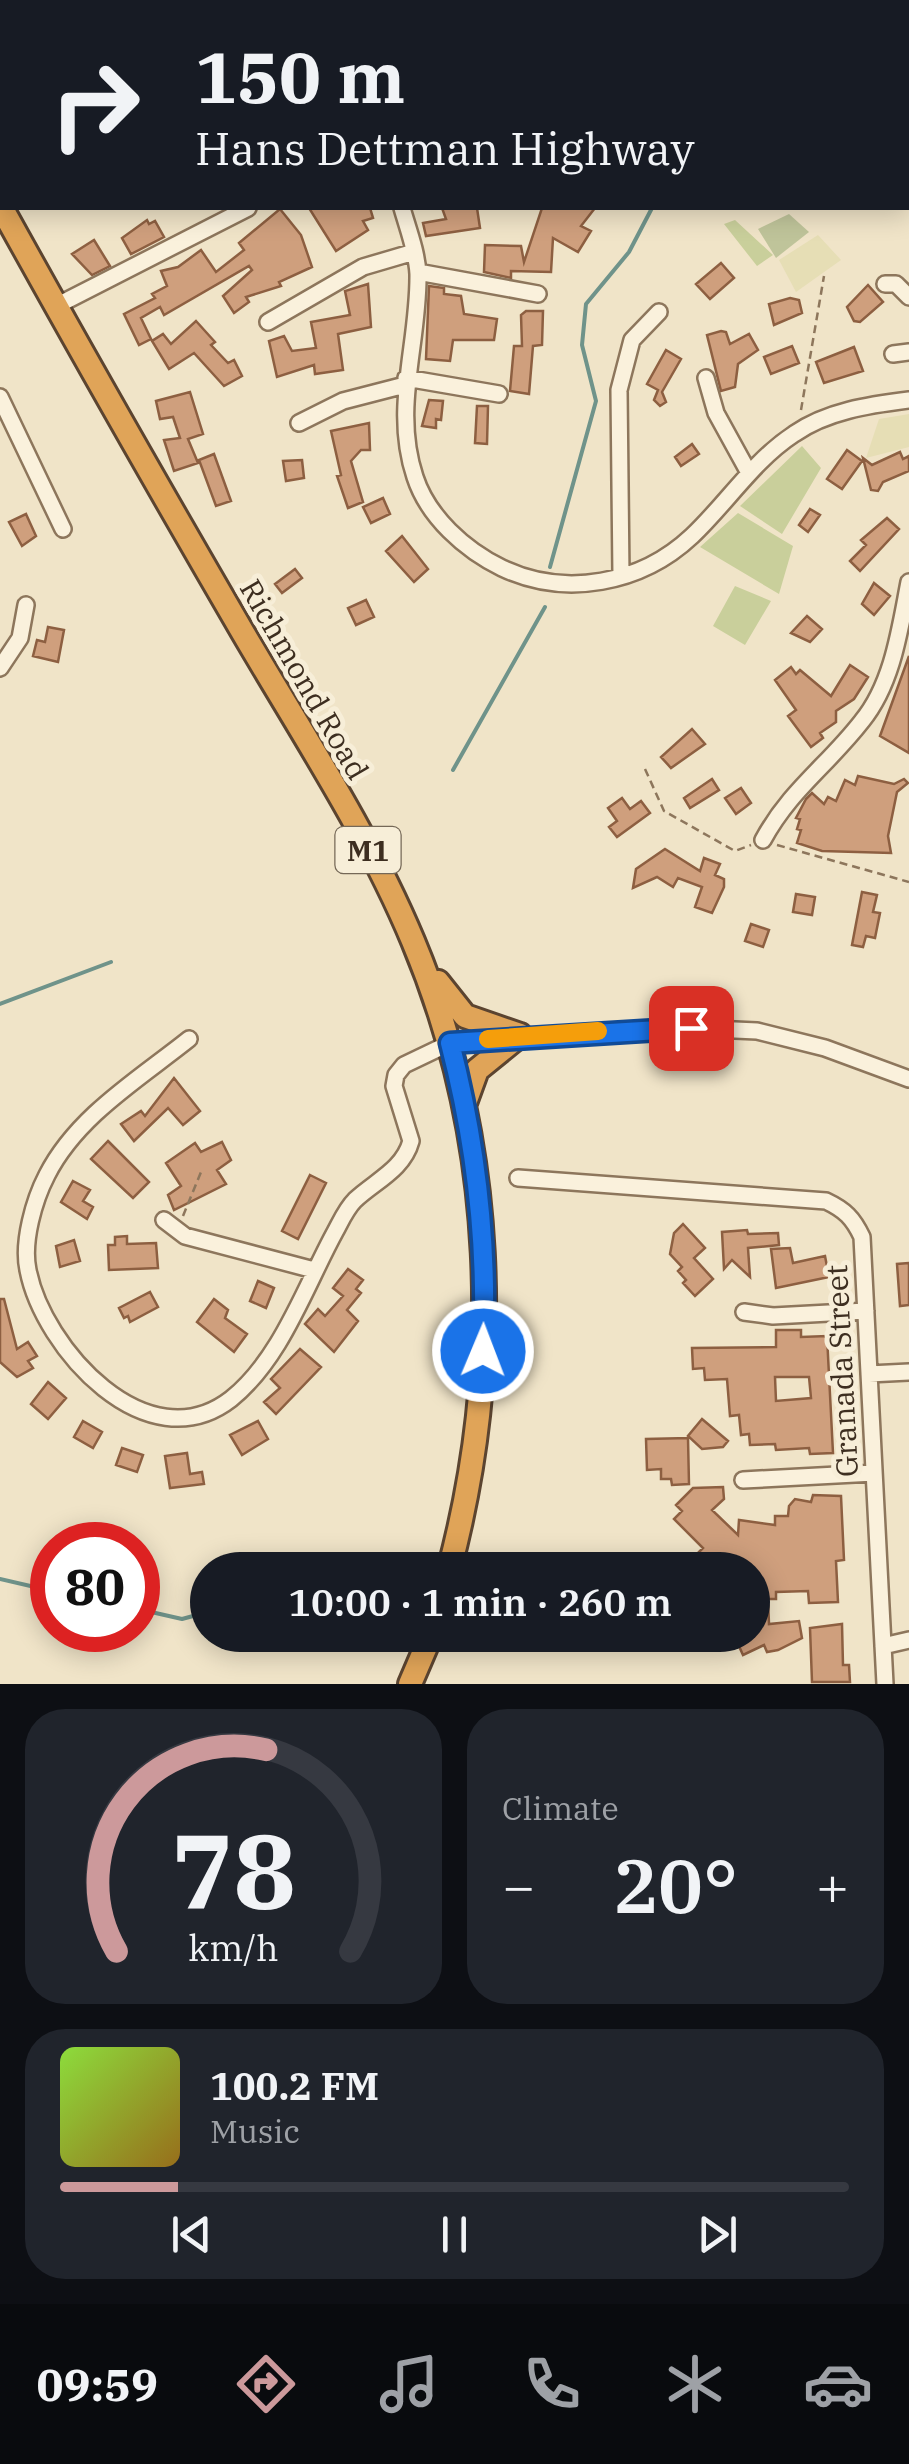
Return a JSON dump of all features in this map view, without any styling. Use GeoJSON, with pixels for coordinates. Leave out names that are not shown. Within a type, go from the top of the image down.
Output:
{"type":"FeatureCollection","features":[{"type":"Feature","properties":{"kind":"highway","name":"Richmond Road"},"geometry":{"type":"LineString","coordinates":[[3,210],[341,802],[413,940],[450,1043],[464,1104],[482,1238],[484,1324],[480,1406],[452,1552]]}},
{"type":"Feature","properties":{"kind":"highway"},"geometry":{"type":"LineString","coordinates":[[413,940],[452,1006],[481,1025],[520,1035]]}},
{"type":"Feature","properties":{"kind":"highway"},"geometry":{"type":"LineString","coordinates":[[464,1104],[477,1070],[520,1035]]}},
{"type":"Feature","properties":{"kind":"highway"},"geometry":{"type":"LineString","coordinates":[[410,1684],[424,1652]]}},
{"type":"Feature","properties":{"kind":"street"},"geometry":{"type":"LineString","coordinates":[[56,306],[244,210]]}},
{"type":"Feature","properties":{"kind":"street"},"geometry":{"type":"LineString","coordinates":[[403,210],[418,272],[405,381],[406,446],[416,481],[429,506],[456,537],[487,561],[526,579],[580,585],[621,576],[680,547],[749,473],[798,431],[855,408],[909,400]]}},
{"type":"Feature","properties":{"kind":"street"},"geometry":{"type":"LineString","coordinates":[[268,322],[363,267],[414,252]]}},
{"type":"Feature","properties":{"kind":"street"},"geometry":{"type":"LineString","coordinates":[[418,272],[538,294]]}},
{"type":"Feature","properties":{"kind":"street"},"geometry":{"type":"LineString","coordinates":[[885,284],[896,284],[909,297]]}},
{"type":"Feature","properties":{"kind":"street"},"geometry":{"type":"LineString","coordinates":[[621,576],[619,390],[632,340],[659,312]]}},
{"type":"Feature","properties":{"kind":"street"},"geometry":{"type":"LineString","coordinates":[[706,378],[716,412],[749,473]]}},
{"type":"Feature","properties":{"kind":"street"},"geometry":{"type":"LineString","coordinates":[[299,423],[343,401],[405,381],[499,394]]}},
{"type":"Feature","properties":{"kind":"street"},"geometry":{"type":"LineString","coordinates":[[0,397],[62,530]]}},
{"type":"Feature","properties":{"kind":"street"},"geometry":{"type":"LineString","coordinates":[[762,840],[790,794],[857,728],[875,702],[898,639],[909,582]]}},
{"type":"Feature","properties":{"kind":"street"},"geometry":{"type":"LineString","coordinates":[[0,668],[20,638],[26,605]]}},
{"type":"Feature","properties":{"kind":"street"},"geometry":{"type":"LineString","coordinates":[[189,1039],[101,1109],[68,1143],[48,1174],[36,1204],[26,1257],[35,1298],[64,1346],[103,1388],[136,1409],[171,1418],[203,1413],[228,1401],[245,1385],[294,1312],[347,1210],[408,1151],[408,1126],[394,1086],[396,1076],[404,1065],[450,1043],[520,1035],[691,1028],[757,1031],[824,1048],[909,1079]]}},
{"type":"Feature","properties":{"kind":"street","name":"Granada Street"},"geometry":{"type":"LineString","coordinates":[[518,1178],[826,1201],[844,1209],[862,1236],[884,1684]]}},
{"type":"Feature","properties":{"kind":"street"},"geometry":{"type":"LineString","coordinates":[[164,1220],[186,1236],[314,1270]]}},
{"type":"Feature","properties":{"kind":"street"},"geometry":{"type":"LineString","coordinates":[[744,1312],[773,1316],[866,1311]]}},
{"type":"Feature","properties":{"kind":"street"},"geometry":{"type":"LineString","coordinates":[[869,1374],[909,1372]]}},
{"type":"Feature","properties":{"kind":"street"},"geometry":{"type":"LineString","coordinates":[[743,1480],[874,1473]]}},
{"type":"Feature","properties":{"kind":"street"},"geometry":{"type":"LineString","coordinates":[[882,1646],[909,1640]]}},
{"type":"Feature","properties":{"kind":"path"},"geometry":{"type":"LineString","coordinates":[[798,431],[824,276]]}},
{"type":"Feature","properties":{"kind":"path"},"geometry":{"type":"LineString","coordinates":[[186,1236],[180,1222],[201,1172]]}},
{"type":"Feature","properties":{"kind":"shaded area"},"geometry":{"type":"Polygon","coordinates":[[[818,235],[841,260],[796,292],[779,260],[818,235]]]}},
{"type":"Feature","properties":{"kind":"shaded area"},"geometry":{"type":"Polygon","coordinates":[[[909,414],[909,447],[866,458],[879,419],[909,414]]]}},
{"type":"Feature","properties":{"kind":"green space"},"geometry":{"type":"Polygon","coordinates":[[[789,214],[809,232],[776,258],[758,229],[789,214]]]}},
{"type":"Feature","properties":{"kind":"green space"},"geometry":{"type":"Polygon","coordinates":[[[735,220],[773,255],[757,266],[724,224],[735,220]]]}},
{"type":"Feature","properties":{"kind":"green space"},"geometry":{"type":"Polygon","coordinates":[[[802,446],[821,468],[782,534],[740,506],[802,446]]]}},
{"type":"Feature","properties":{"kind":"green space"},"geometry":{"type":"Polygon","coordinates":[[[738,513],[793,546],[779,594],[700,547],[738,513]]]}},
{"type":"Feature","properties":{"kind":"green space"},"geometry":{"type":"Polygon","coordinates":[[[735,586],[771,601],[745,645],[713,626],[735,586]]]}},
{"type":"Feature","properties":{"kind":"building"},"geometry":{"type":"Polygon","coordinates":[[[281,210],[301,235],[312,267],[279,282],[281,286],[246,297],[249,302],[234,313],[223,296],[252,270],[249,266],[164,315],[160,307],[141,318],[151,339],[139,345],[124,314],[155,298],[152,294],[167,286],[161,271],[178,267],[201,250],[216,272],[244,250],[239,243],[281,210]]]}},
{"type":"Feature","properties":{"kind":"building"},"geometry":{"type":"Polygon","coordinates":[[[310,210],[371,210],[373,218],[363,221],[368,230],[336,251],[310,210]]]}},
{"type":"Feature","properties":{"kind":"building"},"geometry":{"type":"Polygon","coordinates":[[[443,210],[477,210],[480,228],[426,236],[423,223],[446,219],[443,210]]]}},
{"type":"Feature","properties":{"kind":"building"},"geometry":{"type":"Polygon","coordinates":[[[541,210],[593,210],[581,226],[591,231],[578,252],[553,238],[551,272],[511,271],[511,278],[484,272],[485,245],[521,246],[524,262],[541,210]]]}},
{"type":"Feature","properties":{"kind":"building"},"geometry":{"type":"Polygon","coordinates":[[[147,220],[149,224],[155,221],[164,237],[131,254],[122,238],[147,220]]]}},
{"type":"Feature","properties":{"kind":"building"},"geometry":{"type":"Polygon","coordinates":[[[94,240],[110,266],[92,275],[72,254],[94,240]]]}},
{"type":"Feature","properties":{"kind":"building"},"geometry":{"type":"Polygon","coordinates":[[[721,263],[734,278],[710,299],[696,284],[721,263]]]}},
{"type":"Feature","properties":{"kind":"building"},"geometry":{"type":"Polygon","coordinates":[[[368,284],[371,327],[338,334],[343,370],[315,374],[314,365],[277,377],[269,341],[284,336],[292,351],[316,348],[311,322],[350,315],[345,291],[368,284]]]}},
{"type":"Feature","properties":{"kind":"building"},"geometry":{"type":"Polygon","coordinates":[[[868,285],[883,302],[860,322],[854,321],[847,307],[868,285]]]}},
{"type":"Feature","properties":{"kind":"building"},"geometry":{"type":"Polygon","coordinates":[[[429,286],[444,288],[444,294],[461,296],[464,314],[497,319],[494,340],[453,340],[450,361],[426,359],[429,286]]]}},
{"type":"Feature","properties":{"kind":"building"},"geometry":{"type":"Polygon","coordinates":[[[790,298],[799,300],[802,313],[774,325],[769,304],[790,298]]]}},
{"type":"Feature","properties":{"kind":"building"},"geometry":{"type":"Polygon","coordinates":[[[526,311],[543,311],[542,345],[533,346],[529,394],[510,391],[514,346],[522,346],[521,315],[526,311]]]}},
{"type":"Feature","properties":{"kind":"building"},"geometry":{"type":"Polygon","coordinates":[[[196,321],[228,363],[234,360],[242,376],[224,386],[194,353],[169,369],[152,341],[163,334],[171,344],[196,321]]]}},
{"type":"Feature","properties":{"kind":"building"},"geometry":{"type":"Polygon","coordinates":[[[726,332],[730,344],[749,334],[758,350],[738,364],[735,387],[721,391],[707,335],[726,332]]]}},
{"type":"Feature","properties":{"kind":"building"},"geometry":{"type":"Polygon","coordinates":[[[792,346],[799,363],[771,374],[764,357],[792,346]]]}},
{"type":"Feature","properties":{"kind":"building"},"geometry":{"type":"Polygon","coordinates":[[[854,347],[863,371],[824,383],[816,362],[854,347]]]}},
{"type":"Feature","properties":{"kind":"building"},"geometry":{"type":"Polygon","coordinates":[[[666,350],[681,359],[662,392],[666,402],[660,406],[654,400],[658,390],[647,384],[666,350]]]}},
{"type":"Feature","properties":{"kind":"building"},"geometry":{"type":"Polygon","coordinates":[[[190,392],[203,434],[188,439],[198,463],[174,471],[164,440],[180,438],[173,417],[160,419],[156,401],[190,392]]]}},
{"type":"Feature","properties":{"kind":"building"},"geometry":{"type":"Polygon","coordinates":[[[429,400],[443,401],[436,428],[422,426],[429,400]]]}},
{"type":"Feature","properties":{"kind":"building"},"geometry":{"type":"Polygon","coordinates":[[[477,406],[488,406],[487,444],[475,443],[477,406]]]}},
{"type":"Feature","properties":{"kind":"building"},"geometry":{"type":"Polygon","coordinates":[[[369,423],[370,450],[361,450],[351,461],[363,502],[348,508],[337,476],[341,475],[331,431],[369,423]]]}},
{"type":"Feature","properties":{"kind":"building"},"geometry":{"type":"Polygon","coordinates":[[[692,444],[699,454],[681,466],[675,457],[692,444]]]}},
{"type":"Feature","properties":{"kind":"building"},"geometry":{"type":"Polygon","coordinates":[[[847,450],[862,461],[842,489],[827,479],[847,450]]]}},
{"type":"Feature","properties":{"kind":"building"},"geometry":{"type":"Polygon","coordinates":[[[900,452],[903,459],[909,456],[909,471],[883,482],[878,491],[871,490],[863,458],[872,465],[900,452]]]}},
{"type":"Feature","properties":{"kind":"building"},"geometry":{"type":"Polygon","coordinates":[[[214,454],[231,501],[216,506],[199,460],[214,454]]]}},
{"type":"Feature","properties":{"kind":"building"},"geometry":{"type":"Polygon","coordinates":[[[302,460],[304,478],[286,481],[283,461],[302,460]]]}},
{"type":"Feature","properties":{"kind":"building"},"geometry":{"type":"Polygon","coordinates":[[[383,498],[390,514],[371,523],[363,507],[383,498]]]}},
{"type":"Feature","properties":{"kind":"building"},"geometry":{"type":"Polygon","coordinates":[[[810,509],[820,515],[808,532],[799,525],[810,509]]]}},
{"type":"Feature","properties":{"kind":"building"},"geometry":{"type":"Polygon","coordinates":[[[26,514],[36,536],[22,546],[9,522],[26,514]]]}},
{"type":"Feature","properties":{"kind":"building"},"geometry":{"type":"Polygon","coordinates":[[[887,518],[899,529],[860,571],[850,561],[866,545],[861,540],[887,518]]]}},
{"type":"Feature","properties":{"kind":"building"},"geometry":{"type":"Polygon","coordinates":[[[402,536],[428,569],[414,582],[386,551],[402,536]]]}},
{"type":"Feature","properties":{"kind":"building"},"geometry":{"type":"Polygon","coordinates":[[[295,569],[302,578],[282,593],[275,584],[295,569]]]}},
{"type":"Feature","properties":{"kind":"building"},"geometry":{"type":"Polygon","coordinates":[[[874,583],[890,596],[874,615],[862,604],[874,583]]]}},
{"type":"Feature","properties":{"kind":"building"},"geometry":{"type":"Polygon","coordinates":[[[366,600],[374,617],[356,625],[348,608],[366,600]]]}},
{"type":"Feature","properties":{"kind":"building"},"geometry":{"type":"Polygon","coordinates":[[[807,616],[822,629],[810,642],[791,633],[807,616]]]}},
{"type":"Feature","properties":{"kind":"building"},"geometry":{"type":"Polygon","coordinates":[[[48,627],[64,630],[58,662],[33,656],[37,640],[45,642],[48,627]]]}},
{"type":"Feature","properties":{"kind":"building"},"geometry":{"type":"Polygon","coordinates":[[[909,656],[909,753],[880,736],[909,656]]]}},
{"type":"Feature","properties":{"kind":"building"},"geometry":{"type":"Polygon","coordinates":[[[850,665],[868,677],[854,699],[836,711],[836,722],[820,733],[823,738],[811,747],[788,716],[796,710],[775,680],[791,667],[831,696],[850,665]]]}},
{"type":"Feature","properties":{"kind":"building"},"geometry":{"type":"Polygon","coordinates":[[[692,729],[705,744],[671,768],[661,757],[692,729]]]}},
{"type":"Feature","properties":{"kind":"building"},"geometry":{"type":"Polygon","coordinates":[[[858,776],[894,784],[904,779],[908,783],[897,792],[888,836],[891,853],[822,851],[797,843],[801,830],[797,829],[800,819],[796,818],[806,799],[812,793],[824,804],[828,797],[836,801],[845,780],[855,785],[858,776]]]}},
{"type":"Feature","properties":{"kind":"building"},"geometry":{"type":"Polygon","coordinates":[[[712,779],[719,790],[690,808],[684,798],[712,779]]]}},
{"type":"Feature","properties":{"kind":"building"},"geometry":{"type":"Polygon","coordinates":[[[741,788],[751,803],[736,814],[725,798],[741,788]]]}},
{"type":"Feature","properties":{"kind":"building"},"geometry":{"type":"Polygon","coordinates":[[[622,798],[630,809],[641,801],[650,813],[617,837],[609,827],[617,821],[608,808],[622,798]]]}},
{"type":"Feature","properties":{"kind":"building"},"geometry":{"type":"Polygon","coordinates":[[[665,849],[700,871],[704,858],[720,864],[715,875],[724,879],[724,887],[712,913],[695,907],[702,887],[678,878],[673,887],[657,877],[633,888],[636,869],[665,849]]]}},
{"type":"Feature","properties":{"kind":"building"},"geometry":{"type":"Polygon","coordinates":[[[862,892],[877,895],[873,912],[880,913],[875,938],[866,936],[863,947],[852,945],[862,892]]]}},
{"type":"Feature","properties":{"kind":"building"},"geometry":{"type":"Polygon","coordinates":[[[796,894],[815,897],[812,915],[793,912],[796,894]]]}},
{"type":"Feature","properties":{"kind":"building"},"geometry":{"type":"Polygon","coordinates":[[[751,924],[769,930],[763,947],[745,941],[751,924]]]}},
{"type":"Feature","properties":{"kind":"building"},"geometry":{"type":"Polygon","coordinates":[[[174,1078],[200,1111],[183,1125],[168,1108],[134,1141],[121,1124],[141,1111],[145,1116],[174,1078]]]}},
{"type":"Feature","properties":{"kind":"building"},"geometry":{"type":"Polygon","coordinates":[[[108,1141],[149,1182],[133,1198],[91,1159],[108,1141]]]}},
{"type":"Feature","properties":{"kind":"building"},"geometry":{"type":"Polygon","coordinates":[[[222,1142],[231,1160],[217,1170],[226,1184],[174,1210],[168,1195],[181,1186],[166,1163],[195,1143],[201,1152],[222,1142]]]}},
{"type":"Feature","properties":{"kind":"building"},"geometry":{"type":"Polygon","coordinates":[[[310,1175],[326,1183],[298,1239],[282,1231],[310,1175]]]}},
{"type":"Feature","properties":{"kind":"building"},"geometry":{"type":"Polygon","coordinates":[[[73,1181],[90,1190],[83,1201],[93,1207],[87,1219],[61,1202],[73,1181]]]}},
{"type":"Feature","properties":{"kind":"building"},"geometry":{"type":"Polygon","coordinates":[[[683,1224],[705,1248],[694,1258],[713,1279],[695,1296],[683,1283],[686,1280],[678,1271],[682,1267],[670,1254],[674,1233],[683,1224]]]}},
{"type":"Feature","properties":{"kind":"building"},"geometry":{"type":"Polygon","coordinates":[[[747,1230],[748,1234],[778,1233],[779,1245],[748,1248],[750,1277],[732,1260],[724,1269],[722,1232],[747,1230]]]}},
{"type":"Feature","properties":{"kind":"building"},"geometry":{"type":"Polygon","coordinates":[[[127,1236],[127,1244],[156,1243],[158,1268],[109,1270],[108,1245],[115,1245],[115,1237],[127,1236]]]}},
{"type":"Feature","properties":{"kind":"building"},"geometry":{"type":"Polygon","coordinates":[[[74,1240],[80,1261],[60,1267],[56,1246],[74,1240]]]}},
{"type":"Feature","properties":{"kind":"building"},"geometry":{"type":"Polygon","coordinates":[[[790,1248],[793,1263],[825,1256],[829,1277],[776,1288],[771,1249],[790,1248]]]}},
{"type":"Feature","properties":{"kind":"building"},"geometry":{"type":"Polygon","coordinates":[[[909,1263],[909,1305],[900,1306],[897,1264],[909,1263]]]}},
{"type":"Feature","properties":{"kind":"building"},"geometry":{"type":"Polygon","coordinates":[[[348,1269],[363,1280],[356,1289],[361,1293],[347,1310],[358,1321],[334,1352],[305,1324],[318,1309],[325,1316],[343,1296],[333,1288],[348,1269]]]}},
{"type":"Feature","properties":{"kind":"building"},"geometry":{"type":"Polygon","coordinates":[[[258,1281],[274,1288],[266,1308],[250,1301],[258,1281]]]}},
{"type":"Feature","properties":{"kind":"building"},"geometry":{"type":"Polygon","coordinates":[[[150,1292],[158,1307],[130,1322],[128,1316],[124,1318],[119,1308],[150,1292]]]}},
{"type":"Feature","properties":{"kind":"building"},"geometry":{"type":"Polygon","coordinates":[[[0,1299],[4,1299],[17,1349],[28,1342],[37,1356],[28,1361],[33,1368],[17,1377],[0,1362],[0,1299]]]}},
{"type":"Feature","properties":{"kind":"building"},"geometry":{"type":"Polygon","coordinates":[[[214,1299],[228,1310],[225,1318],[247,1334],[234,1352],[197,1322],[214,1299]]]}},
{"type":"Feature","properties":{"kind":"building"},"geometry":{"type":"Polygon","coordinates":[[[776,1330],[801,1330],[801,1337],[827,1336],[833,1453],[810,1454],[809,1448],[776,1450],[775,1444],[750,1445],[749,1434],[741,1435],[739,1415],[730,1416],[727,1379],[705,1380],[704,1368],[693,1369],[692,1348],[776,1347],[776,1330]],[[775,1377],[776,1401],[811,1398],[809,1377],[775,1377]]]}},
{"type":"Feature","properties":{"kind":"building"},"geometry":{"type":"Polygon","coordinates":[[[300,1349],[321,1367],[276,1414],[264,1402],[280,1388],[271,1379],[300,1349]]]}},
{"type":"Feature","properties":{"kind":"building"},"geometry":{"type":"Polygon","coordinates":[[[48,1382],[66,1398],[48,1419],[31,1404],[48,1382]]]}},
{"type":"Feature","properties":{"kind":"building"},"geometry":{"type":"Polygon","coordinates":[[[702,1419],[728,1441],[723,1447],[702,1449],[688,1436],[702,1419]]]}},
{"type":"Feature","properties":{"kind":"building"},"geometry":{"type":"Polygon","coordinates":[[[83,1421],[102,1432],[93,1448],[74,1437],[83,1421]]]}},
{"type":"Feature","properties":{"kind":"building"},"geometry":{"type":"Polygon","coordinates":[[[258,1421],[268,1439],[242,1455],[230,1435],[258,1421]]]}},
{"type":"Feature","properties":{"kind":"building"},"geometry":{"type":"Polygon","coordinates":[[[688,1438],[689,1484],[672,1485],[671,1479],[661,1479],[661,1469],[647,1470],[646,1439],[688,1438]]]}},
{"type":"Feature","properties":{"kind":"building"},"geometry":{"type":"Polygon","coordinates":[[[122,1448],[143,1455],[137,1472],[116,1465],[122,1448]]]}},
{"type":"Feature","properties":{"kind":"building"},"geometry":{"type":"Polygon","coordinates":[[[187,1453],[190,1474],[202,1472],[204,1484],[170,1488],[165,1456],[187,1453]]]}},
{"type":"Feature","properties":{"kind":"building"},"geometry":{"type":"Polygon","coordinates":[[[723,1487],[724,1499],[712,1510],[738,1535],[739,1520],[775,1525],[775,1516],[788,1516],[795,1499],[811,1502],[813,1495],[841,1496],[844,1560],[836,1561],[838,1602],[809,1603],[808,1591],[776,1592],[776,1599],[770,1599],[770,1552],[699,1552],[703,1548],[674,1519],[682,1511],[676,1505],[693,1488],[723,1487]]]}},
{"type":"Feature","properties":{"kind":"building"},"geometry":{"type":"Polygon","coordinates":[[[799,1621],[802,1638],[770,1651],[770,1624],[799,1621]]]}},
{"type":"Feature","properties":{"kind":"building"},"geometry":{"type":"Polygon","coordinates":[[[842,1624],[843,1665],[849,1665],[850,1682],[812,1682],[810,1628],[842,1624]]]}},
{"type":"Feature","properties":{"kind":"waterway"},"geometry":{"type":"LineString","coordinates":[[550,567],[596,401],[582,345],[586,304],[629,252],[651,210]]}},
{"type":"Feature","properties":{"kind":"waterway"},"geometry":{"type":"LineString","coordinates":[[453,770],[545,607]]}},
{"type":"Feature","properties":{"kind":"waterway"},"geometry":{"type":"LineString","coordinates":[[0,1004],[111,962]]}},
{"type":"Feature","properties":{"kind":"waterway"},"geometry":{"type":"LineString","coordinates":[[0,1579],[30,1586]]}},
{"type":"Feature","properties":{"kind":"waterway"},"geometry":{"type":"LineString","coordinates":[[160,1614],[190,1617]]}},
{"type":"Feature","properties":{"kind":"slow traffic"},"geometry":{"type":"LineString","coordinates":[[488,1039],[598,1031]]}},
{"type":"Feature","properties":{"kind":"route"},"geometry":{"type":"LineString","coordinates":[[483,1351],[482,1238],[471,1139],[450,1043],[520,1035],[691,1028]]}}]}
